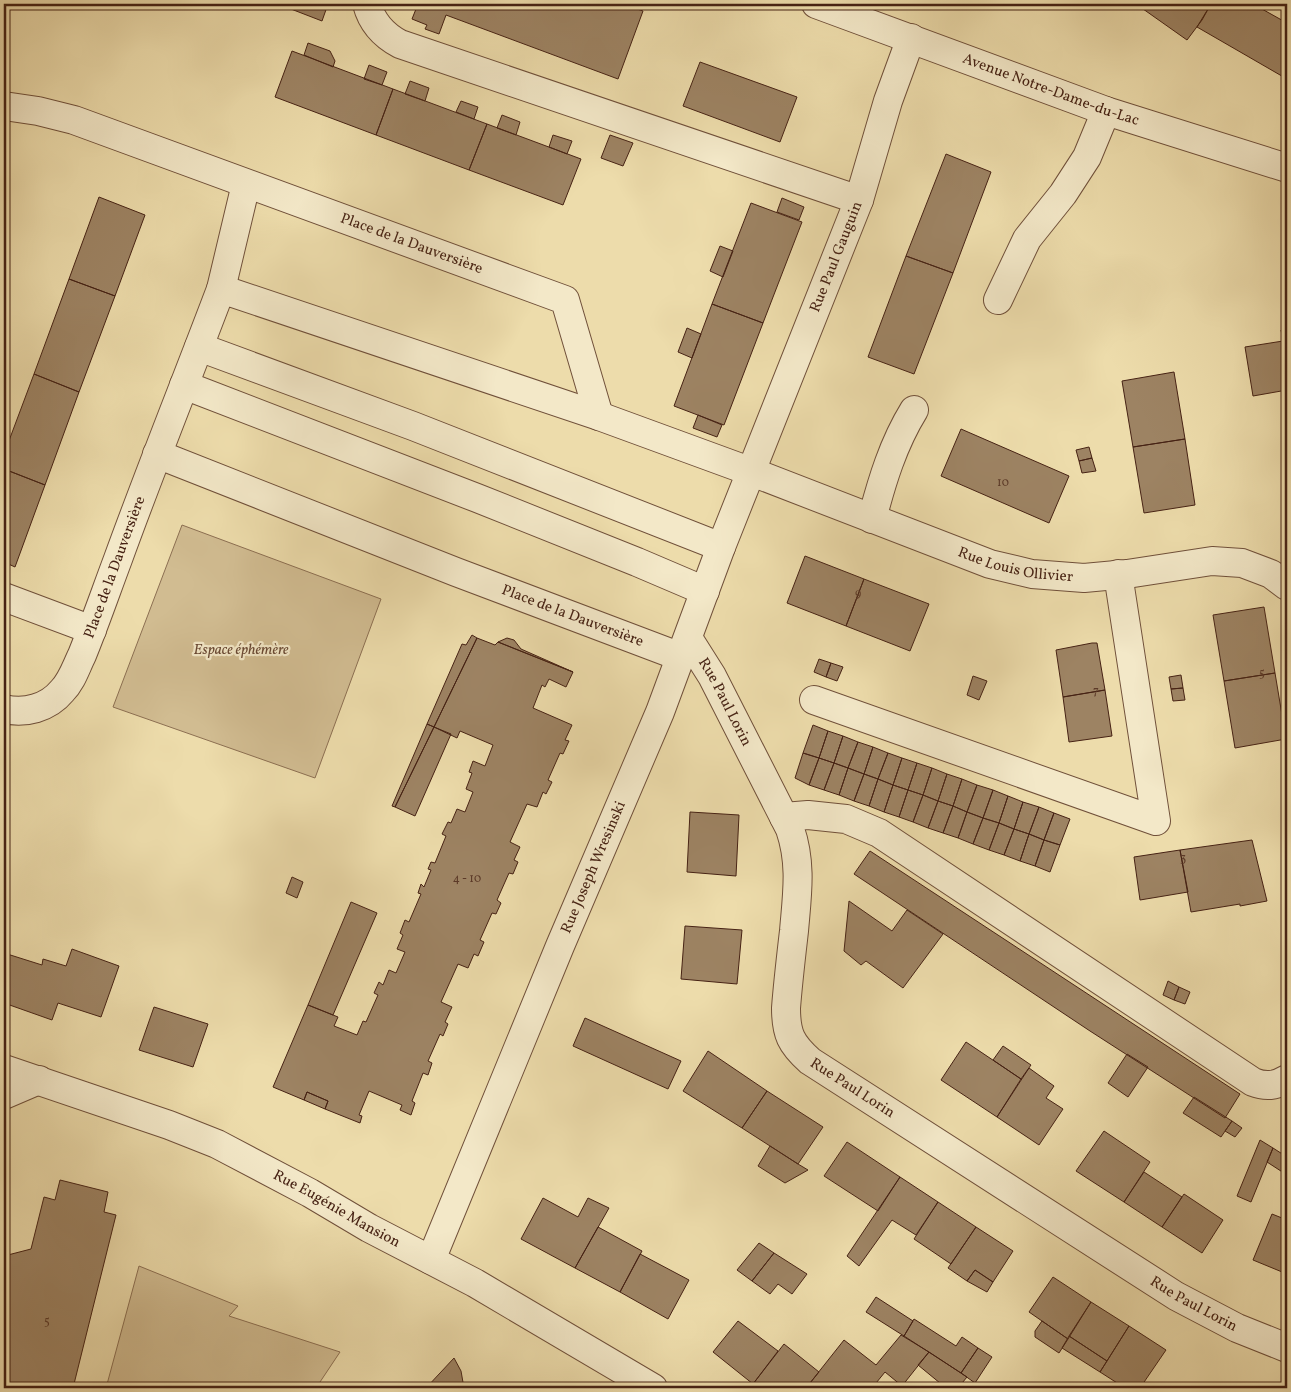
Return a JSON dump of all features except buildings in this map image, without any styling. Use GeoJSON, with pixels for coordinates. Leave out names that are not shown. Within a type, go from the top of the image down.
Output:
{"type":"FeatureCollection","features":[{"type":"Feature","properties":{"kind":"street"},"geometry":{"type":"LineString","coordinates":[[367,4],[369,13],[377,26],[387,37],[400,44],[859,200]]}},
{"type":"Feature","properties":{"kind":"street","name":"Avenue Notre-Dame-du-Lac"},"geometry":{"type":"LineString","coordinates":[[816,4],[1106,111],[1287,168]]}},
{"type":"Feature","properties":{"kind":"street","name":"Rue Paul Gauguin"},"geometry":{"type":"LineString","coordinates":[[752,472],[859,200],[888,101],[911,38]]}},
{"type":"Feature","properties":{"kind":"street"},"geometry":{"type":"LineString","coordinates":[[4,106],[38,111],[74,120],[246,184]]}},
{"type":"Feature","properties":{"kind":"street"},"geometry":{"type":"LineString","coordinates":[[998,300],[1027,239],[1063,194],[1087,157],[1106,111]]}},
{"type":"Feature","properties":{"kind":"street","name":"Place de la Dauversière"},"geometry":{"type":"LineString","coordinates":[[4,709],[23,712],[40,707],[52,701],[71,680],[92,630],[156,454],[221,288],[246,184],[565,300],[599,416]]}},
{"type":"Feature","properties":{"kind":"street"},"geometry":{"type":"LineString","coordinates":[[221,288],[599,416],[752,472]]}},
{"type":"Feature","properties":{"kind":"street"},"geometry":{"type":"LineString","coordinates":[[199,346],[413,426],[721,547]]}},
{"type":"Feature","properties":{"kind":"street"},"geometry":{"type":"LineString","coordinates":[[184,385],[477,498],[638,562],[705,591]]}},
{"type":"Feature","properties":{"kind":"street"},"geometry":{"type":"LineString","coordinates":[[872,519],[883,478],[902,429],[914,410]]}},
{"type":"Feature","properties":{"kind":"street","name":"Place de la Dauversière"},"geometry":{"type":"LineString","coordinates":[[156,454],[465,575],[684,648]]}},
{"type":"Feature","properties":{"kind":"street","name":"Rue Louis Ollivier"},"geometry":{"type":"LineString","coordinates":[[752,472],[990,564],[1032,574],[1084,578],[1212,561],[1242,563],[1271,574],[1287,586]]}},
{"type":"Feature","properties":{"kind":"street","name":"Rue Joseph Wresinski"},"geometry":{"type":"LineString","coordinates":[[430,1260],[560,946],[660,712],[721,547],[752,472]]}},
{"type":"Feature","properties":{"kind":"street"},"geometry":{"type":"LineString","coordinates":[[814,700],[1156,821],[1118,574]]}},
{"type":"Feature","properties":{"kind":"street"},"geometry":{"type":"LineString","coordinates":[[4,597],[92,630]]}},
{"type":"Feature","properties":{"kind":"street","name":"Rue Paul Lorin"},"geometry":{"type":"LineString","coordinates":[[684,648],[712,676],[790,829],[796,845],[798,885],[786,1022],[789,1036],[797,1050],[810,1061],[1176,1296],[1237,1328],[1287,1348]]}},
{"type":"Feature","properties":{"kind":"street"},"geometry":{"type":"LineString","coordinates":[[784,817],[808,815],[846,819],[879,833],[1253,1082],[1269,1086],[1277,1085],[1287,1079]]}},
{"type":"Feature","properties":{"kind":"street","name":"Rue Eugénie Mansion"},"geometry":{"type":"LineString","coordinates":[[4,1069],[169,1125],[217,1144],[310,1193],[369,1228],[475,1283],[653,1388]]}},
{"type":"Feature","properties":{"kind":"street"},"geometry":{"type":"LineString","coordinates":[[4,1095],[39,1080]]}},
{"type":"Feature","properties":{"kind":"green space","name":"Espace éphémère"},"geometry":{"type":"Polygon","coordinates":[[[182,525],[381,599],[315,778],[113,707],[182,525]]]}},
{"type":"Feature","properties":{"kind":"green space"},"geometry":{"type":"Polygon","coordinates":[[[139,1266],[238,1306],[229,1316],[340,1352],[316,1388],[106,1388],[139,1266]]]}}]}
